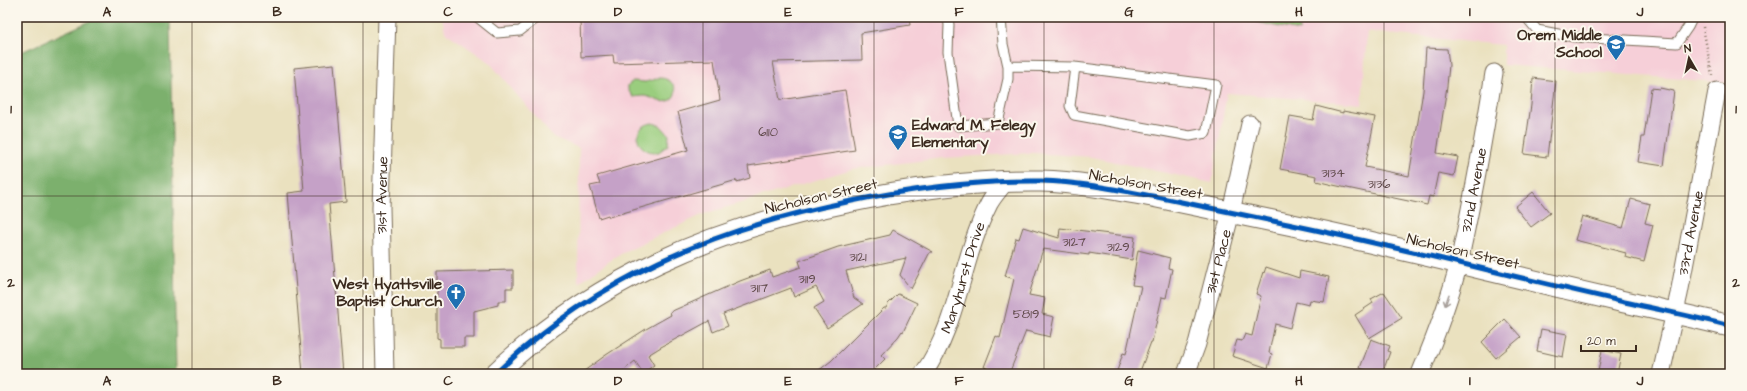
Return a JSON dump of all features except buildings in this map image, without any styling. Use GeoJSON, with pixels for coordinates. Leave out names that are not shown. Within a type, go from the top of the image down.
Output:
{"type":"FeatureCollection","features":[{"type":"Feature","properties":{"kind":"street","name":"31st Avenue"},"geometry":{"type":"LineString","coordinates":[[385,374],[381,208],[387,17]]}},
{"type":"Feature","properties":{"kind":"street","name":"32nd Avenue"},"geometry":{"type":"LineString","coordinates":[[1420,374],[1441,318],[1459,262],[1494,73]]}},
{"type":"Feature","properties":{"kind":"street","name":"33rd Avenue"},"geometry":{"type":"LineString","coordinates":[[1661,374],[1675,312],[1715,87]]}},
{"type":"Feature","properties":{"kind":"street","name":"31st Place"},"geometry":{"type":"LineString","coordinates":[[1186,374],[1197,344],[1231,212],[1250,124]]}},
{"type":"Feature","properties":{"kind":"street","name":"Nicholson Street"},"geometry":{"type":"LineString","coordinates":[[496,374],[512,358],[576,308],[655,263],[717,237],[772,219],[901,190],[954,184],[1005,182],[1045,181],[1090,185],[1231,212],[1459,262],[1730,326]]}},
{"type":"Feature","properties":{"kind":"street","name":"Maryhurst Drive"},"geometry":{"type":"LineString","coordinates":[[923,374],[949,328],[978,229],[990,203],[1005,182]]}},
{"type":"Feature","properties":{"kind":"lane"},"geometry":{"type":"LineString","coordinates":[[477,17],[497,33],[520,31],[538,17]]}},
{"type":"Feature","properties":{"kind":"lane"},"geometry":{"type":"LineString","coordinates":[[948,17],[948,52],[958,126],[998,123],[1008,79],[1008,66],[1002,44],[1001,17]]}},
{"type":"Feature","properties":{"kind":"lane"},"geometry":{"type":"LineString","coordinates":[[1526,17],[1537,30],[1574,36],[1677,43],[1688,27],[1692,17]]}},
{"type":"Feature","properties":{"kind":"lane"},"geometry":{"type":"LineString","coordinates":[[1008,66],[1075,67],[1216,85],[1206,133],[1190,136],[1074,115],[1070,106],[1075,67]]}},
{"type":"Feature","properties":{"kind":"path"},"geometry":{"type":"LineString","coordinates":[[1702,24],[1715,87]]}},
{"type":"Feature","properties":{"kind":"shaded area","name":"Edward M. Felegy Elementary"},"geometry":{"type":"Polygon","coordinates":[[[442,17],[1730,17],[1730,83],[1503,65],[1503,45],[1367,32],[1362,104],[1227,93],[1212,183],[1092,157],[1033,153],[944,158],[852,169],[704,214],[623,252],[578,283],[579,148],[553,137],[489,62],[445,32],[442,17]]]}},
{"type":"Feature","properties":{"kind":"green space"},"geometry":{"type":"Polygon","coordinates":[[[99,17],[170,17],[176,374],[17,374],[17,54],[99,17]]]}},
{"type":"Feature","properties":{"kind":"green space"},"geometry":{"type":"Polygon","coordinates":[[[1234,17],[1301,17],[1299,31],[1234,17]]]}},
{"type":"Feature","properties":{"kind":"green space"},"geometry":{"type":"Polygon","coordinates":[[[660,78],[669,81],[674,87],[675,95],[668,101],[665,102],[646,96],[633,97],[628,90],[628,85],[633,81],[645,82],[660,78]]]}},
{"type":"Feature","properties":{"kind":"green space"},"geometry":{"type":"Polygon","coordinates":[[[652,123],[660,125],[669,135],[668,145],[659,152],[651,152],[645,149],[638,140],[640,130],[652,123]]]}},
{"type":"Feature","properties":{"kind":"cycle path"},"geometry":{"type":"LineString","coordinates":[[495,374],[534,340],[574,310],[615,285],[659,262],[703,243],[798,213],[847,202],[944,186],[1016,181],[1070,183],[1157,197],[1359,239],[1730,326]]}},
{"type":"Feature","properties":{"kind":"place","name":"Orem Middle School"},"geometry":{"type":"Point","coordinates":[1616,61]}},
{"type":"Feature","properties":{"kind":"place","name":"Edward M. Felegy Elementary"},"geometry":{"type":"Point","coordinates":[898,151]}},
{"type":"Feature","properties":{"kind":"place","name":"West Hyattsville Baptist Church"},"geometry":{"type":"Point","coordinates":[456,310]}}]}
